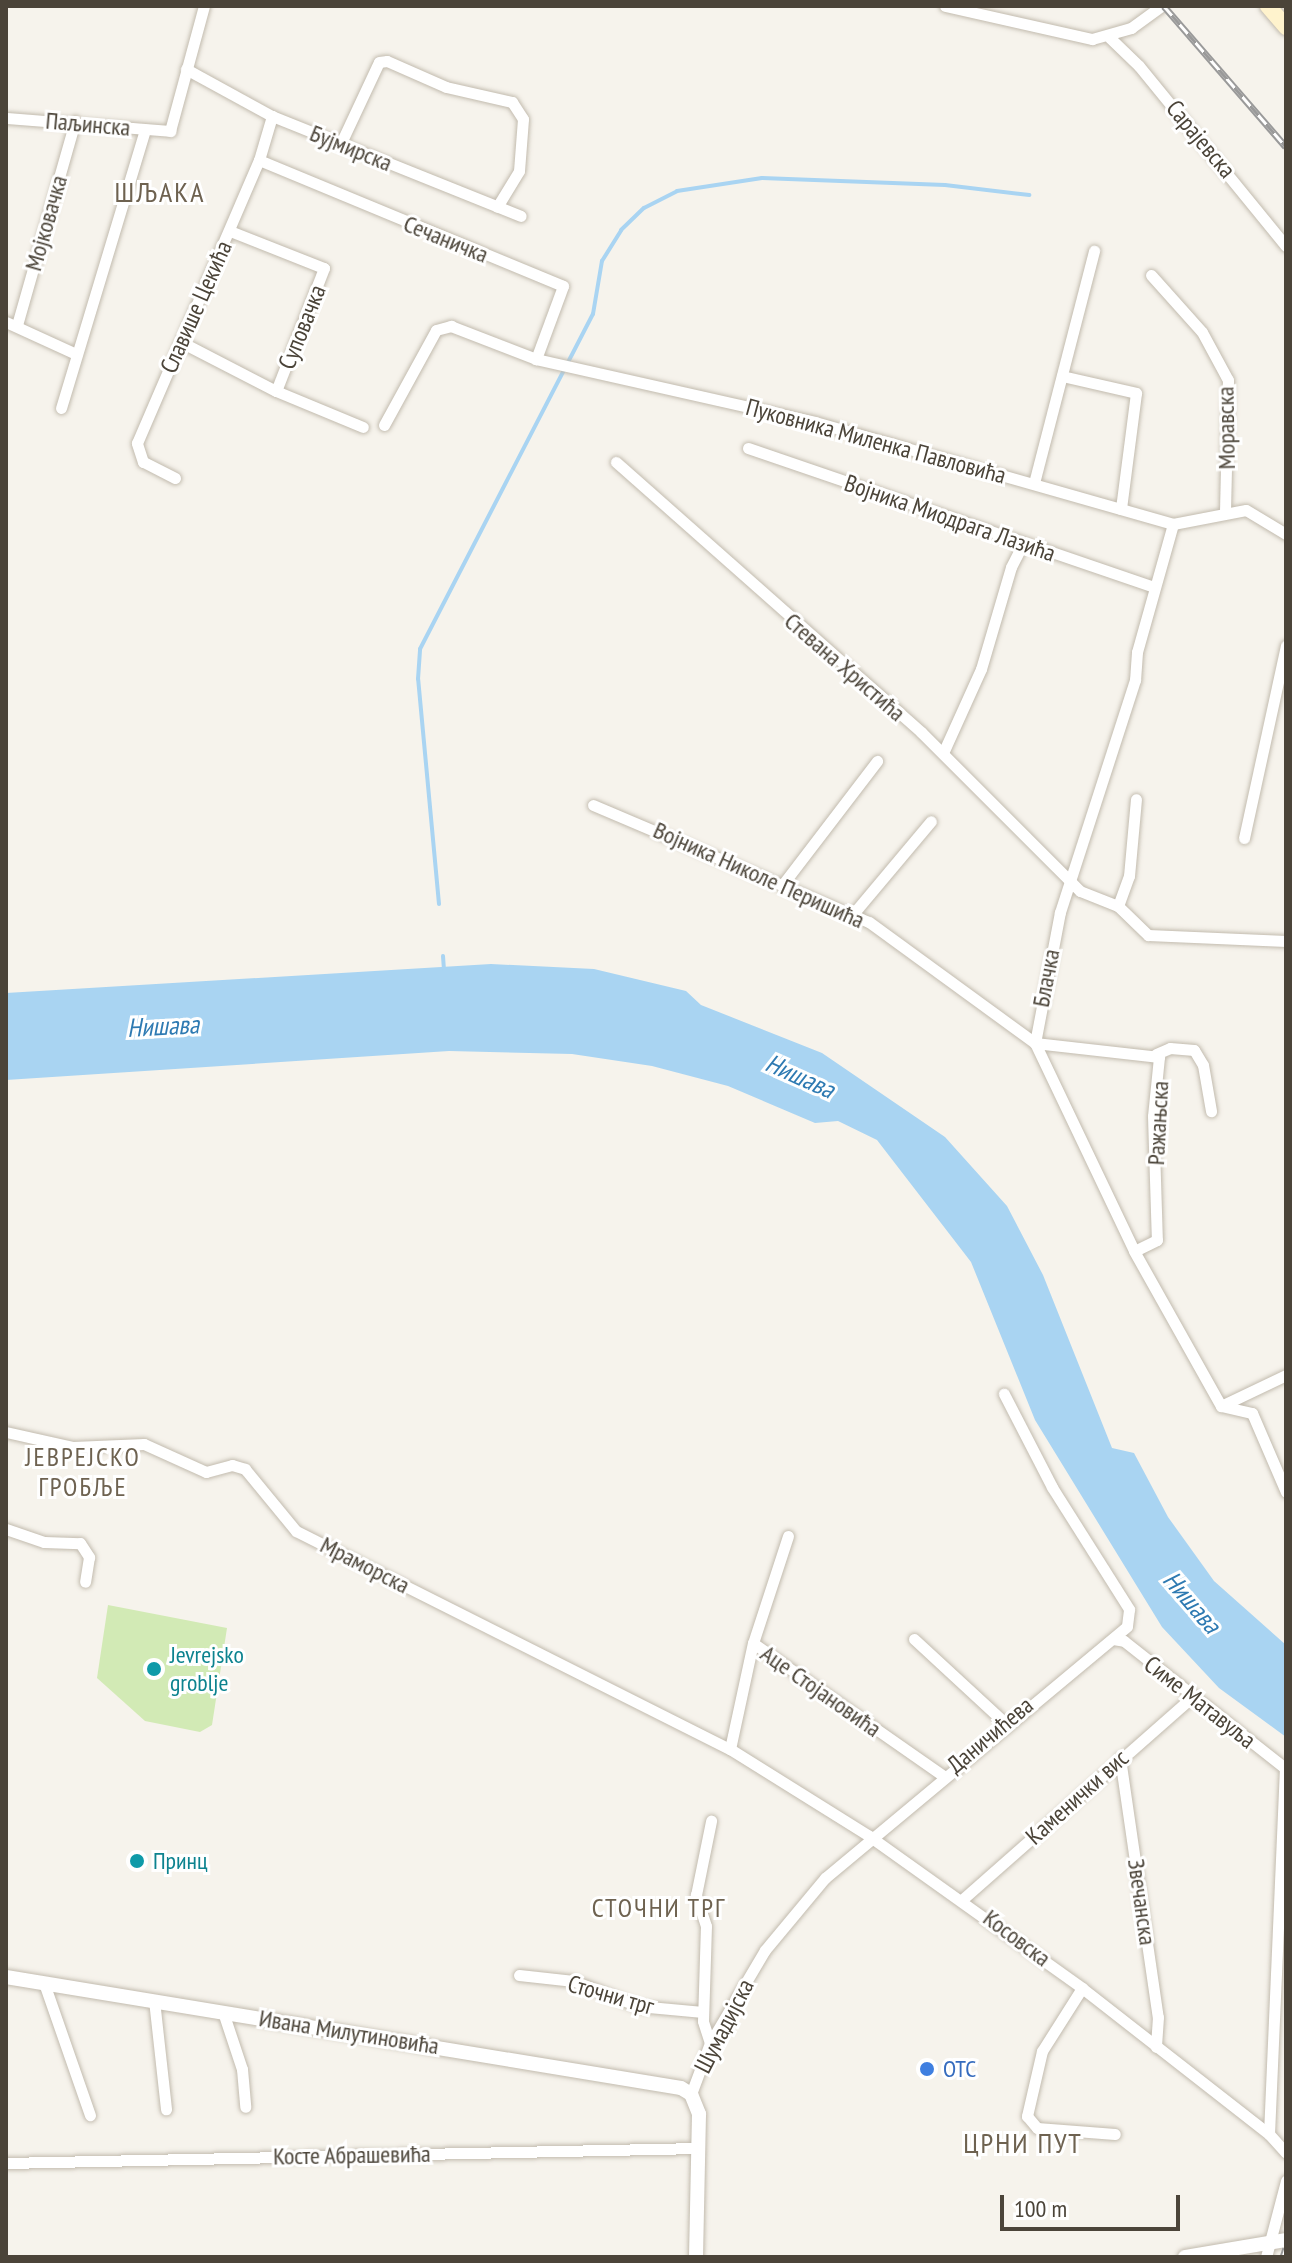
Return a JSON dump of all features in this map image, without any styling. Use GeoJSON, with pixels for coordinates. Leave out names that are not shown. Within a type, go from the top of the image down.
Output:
{"type":"FeatureCollection","features":[{"type":"Feature","properties":{"kind":"main road"},"geometry":{"type":"LineString","coordinates":[[1268,6],[1286,27]]}},
{"type":"Feature","properties":{"kind":"street"},"geometry":{"type":"LineString","coordinates":[[945,6],[1063,35],[1110,38],[1161,6]]}},
{"type":"Feature","properties":{"kind":"street"},"geometry":{"type":"LineString","coordinates":[[186,69],[202,7]]}},
{"type":"Feature","properties":{"kind":"street","name":"Сарајевска"},"geometry":{"type":"LineString","coordinates":[[1110,38],[1159,90],[1286,246]]}},
{"type":"Feature","properties":{"kind":"street"},"geometry":{"type":"LineString","coordinates":[[341,143],[379,62],[512,102],[523,119],[519,171],[497,207]]}},
{"type":"Feature","properties":{"kind":"street","name":"Бујмирска"},"geometry":{"type":"LineString","coordinates":[[186,69],[272,116],[521,216]]}},
{"type":"Feature","properties":{"kind":"street","name":"Паљинска"},"geometry":{"type":"LineString","coordinates":[[6,118],[75,121],[170,131],[186,69]]}},
{"type":"Feature","properties":{"kind":"street","name":"Славише Цекића"},"geometry":{"type":"LineString","coordinates":[[175,478],[143,462],[137,443],[230,231],[259,160],[272,116]]}},
{"type":"Feature","properties":{"kind":"street","name":"Мојковачка"},"geometry":{"type":"LineString","coordinates":[[12,323],[75,121]]}},
{"type":"Feature","properties":{"kind":"street"},"geometry":{"type":"LineString","coordinates":[[61,408],[145,129]]}},
{"type":"Feature","properties":{"kind":"street","name":"Сечаничка"},"geometry":{"type":"LineString","coordinates":[[259,160],[563,286],[536,359]]}},
{"type":"Feature","properties":{"kind":"street","name":"Суповачка"},"geometry":{"type":"LineString","coordinates":[[230,231],[324,268],[276,391]]}},
{"type":"Feature","properties":{"kind":"street"},"geometry":{"type":"LineString","coordinates":[[1034,483],[1094,251]]}},
{"type":"Feature","properties":{"kind":"street","name":"Моравска"},"geometry":{"type":"LineString","coordinates":[[1151,275],[1202,332],[1228,380],[1225,511]]}},
{"type":"Feature","properties":{"kind":"street"},"geometry":{"type":"LineString","coordinates":[[12,323],[76,354]]}},
{"type":"Feature","properties":{"kind":"street","name":"Пуковника Миленка Павловића"},"geometry":{"type":"LineString","coordinates":[[384,425],[444,325],[536,359],[815,422],[1173,524]]}},
{"type":"Feature","properties":{"kind":"street"},"geometry":{"type":"LineString","coordinates":[[181,342],[276,391],[363,427]]}},
{"type":"Feature","properties":{"kind":"street"},"geometry":{"type":"LineString","coordinates":[[1062,376],[1136,393],[1121,509]]}},
{"type":"Feature","properties":{"kind":"street","name":"Војника Миодрага Лазића"},"geometry":{"type":"LineString","coordinates":[[748,448],[1153,587]]}},
{"type":"Feature","properties":{"kind":"street","name":"Стевана Христића"},"geometry":{"type":"LineString","coordinates":[[616,462],[943,753],[1080,891],[1118,906]]}},
{"type":"Feature","properties":{"kind":"street"},"geometry":{"type":"LineString","coordinates":[[1173,524],[1225,511],[1259,515],[1286,534]]}},
{"type":"Feature","properties":{"kind":"street","name":"Блачка"},"geometry":{"type":"LineString","coordinates":[[1035,1043],[1069,879],[1135,680],[1153,587],[1173,524]]}},
{"type":"Feature","properties":{"kind":"street"},"geometry":{"type":"LineString","coordinates":[[943,753],[981,669],[1011,567],[1023,543]]}},
{"type":"Feature","properties":{"kind":"street"},"geometry":{"type":"LineString","coordinates":[[1244,838],[1286,646]]}},
{"type":"Feature","properties":{"kind":"street"},"geometry":{"type":"LineString","coordinates":[[783,884],[877,761]]}},
{"type":"Feature","properties":{"kind":"street"},"geometry":{"type":"LineString","coordinates":[[1136,799],[1129,876],[1118,906],[1148,935],[1286,941]]}},
{"type":"Feature","properties":{"kind":"street","name":"Војника Николе Перишића"},"geometry":{"type":"LineString","coordinates":[[593,805],[853,914],[951,979],[1035,1043]]}},
{"type":"Feature","properties":{"kind":"street"},"geometry":{"type":"LineString","coordinates":[[853,914],[931,821]]}},
{"type":"Feature","properties":{"kind":"street"},"geometry":{"type":"LineString","coordinates":[[1035,1043],[1134,1251],[1221,1406],[1252,1413],[1286,1492]]}},
{"type":"Feature","properties":{"kind":"street","name":"Ражањска"},"geometry":{"type":"LineString","coordinates":[[1035,1043],[1156,1054],[1161,1069],[1153,1116],[1157,1240],[1134,1251]]}},
{"type":"Feature","properties":{"kind":"street"},"geometry":{"type":"LineString","coordinates":[[1156,1054],[1170,1048],[1194,1050],[1203,1065],[1211,1111]]}},
{"type":"Feature","properties":{"kind":"street"},"geometry":{"type":"LineString","coordinates":[[1221,1406],[1286,1375]]}},
{"type":"Feature","properties":{"kind":"street"},"geometry":{"type":"LineString","coordinates":[[1004,1394],[1058,1499],[1129,1609],[1127,1626],[1113,1639]]}},
{"type":"Feature","properties":{"kind":"street","name":"Мраморска"},"geometry":{"type":"LineString","coordinates":[[6,1432],[73,1447],[154,1445],[206,1472],[232,1465],[245,1469],[296,1531],[730,1749]]}},
{"type":"Feature","properties":{"kind":"street"},"geometry":{"type":"LineString","coordinates":[[6,1529],[44,1542],[80,1543],[89,1557],[85,1582]]}},
{"type":"Feature","properties":{"kind":"street","name":"Аце Стојановића"},"geometry":{"type":"LineString","coordinates":[[788,1536],[753,1643],[942,1775]]}},
{"type":"Feature","properties":{"kind":"street"},"geometry":{"type":"LineString","coordinates":[[914,1639],[1005,1723]]}},
{"type":"Feature","properties":{"kind":"street","name":"Симе Матавуља"},"geometry":{"type":"LineString","coordinates":[[1113,1639],[1124,1641],[1286,1768]]}},
{"type":"Feature","properties":{"kind":"street","name":"Даничићева"},"geometry":{"type":"LineString","coordinates":[[869,1836],[1005,1723],[1113,1639]]}},
{"type":"Feature","properties":{"kind":"street"},"geometry":{"type":"LineString","coordinates":[[730,1749],[753,1643]]}},
{"type":"Feature","properties":{"kind":"street","name":"Каменички вис"},"geometry":{"type":"LineString","coordinates":[[964,1898],[1192,1697]]}},
{"type":"Feature","properties":{"kind":"street","name":"Косовска"},"geometry":{"type":"LineString","coordinates":[[730,1749],[964,1898],[1269,2134],[1286,2153]]}},
{"type":"Feature","properties":{"kind":"street","name":"Звечанска"},"geometry":{"type":"LineString","coordinates":[[1120,1758],[1158,2017],[1156,2047]]}},
{"type":"Feature","properties":{"kind":"street"},"geometry":{"type":"LineString","coordinates":[[1269,2134],[1286,1768]]}},
{"type":"Feature","properties":{"kind":"street"},"geometry":{"type":"LineString","coordinates":[[710,2043],[703,2012],[706,1926],[696,1895],[711,1821]]}},
{"type":"Feature","properties":{"kind":"street","name":"Шумадијска"},"geometry":{"type":"LineString","coordinates":[[696,2257],[699,2114],[691,2094],[710,2043],[793,1912],[869,1836]]}},
{"type":"Feature","properties":{"kind":"street","name":"Сточни трг"},"geometry":{"type":"LineString","coordinates":[[519,1975],[574,1981],[638,2006],[703,2012]]}},
{"type":"Feature","properties":{"kind":"street","name":"Ивана Милутиновића"},"geometry":{"type":"LineString","coordinates":[[6,1977],[669,2085],[691,2094]]}},
{"type":"Feature","properties":{"kind":"street"},"geometry":{"type":"LineString","coordinates":[[44,1983],[90,2115]]}},
{"type":"Feature","properties":{"kind":"street"},"geometry":{"type":"LineString","coordinates":[[1082,1988],[1042,2051],[1027,2116],[1037,2128],[1115,2134]]}},
{"type":"Feature","properties":{"kind":"street"},"geometry":{"type":"LineString","coordinates":[[154,2000],[166,2109]]}},
{"type":"Feature","properties":{"kind":"street"},"geometry":{"type":"LineString","coordinates":[[223,2012],[242,2069],[245,2107]]}},
{"type":"Feature","properties":{"kind":"street","name":"Косте Абрашевића"},"geometry":{"type":"LineString","coordinates":[[6,2163],[698,2148]]}},
{"type":"Feature","properties":{"kind":"street"},"geometry":{"type":"LineString","coordinates":[[1267,2250],[1286,2181]]}},
{"type":"Feature","properties":{"kind":"street"},"geometry":{"type":"LineString","coordinates":[[1185,2257],[1267,2250],[1286,2240]]}},
{"type":"Feature","properties":{"kind":"green space"},"geometry":{"type":"Polygon","coordinates":[[[108,1605],[227,1628],[212,1725],[200,1732],[145,1721],[97,1678],[108,1605]]]}},
{"type":"Feature","properties":{"kind":"water","name":"Нишава"},"geometry":{"type":"Polygon","coordinates":[[[491,964],[594,969],[686,991],[701,1005],[822,1053],[945,1137],[1007,1206],[1043,1275],[1112,1448],[1134,1453],[1168,1517],[1214,1581],[1286,1645],[1286,1737],[1219,1688],[1162,1627],[1035,1420],[971,1262],[877,1140],[838,1121],[815,1123],[728,1086],[652,1066],[572,1054],[449,1051],[6,1080],[6,993],[491,964]]]}},
{"type":"Feature","properties":{"kind":"waterway"},"geometry":{"type":"LineString","coordinates":[[439,904],[418,679],[420,649],[593,314],[602,261],[621,230],[644,208],[677,191],[762,178],[945,185],[1029,195]]}},
{"type":"Feature","properties":{"kind":"waterway"},"geometry":{"type":"LineString","coordinates":[[443,956],[444,969]]}},
{"type":"Feature","properties":{"kind":"railway"},"geometry":{"type":"LineString","coordinates":[[1164,6],[1286,147]]}},
{"type":"Feature","properties":{"kind":"railway"},"geometry":{"type":"LineString","coordinates":[[1283,2257],[1286,2248]]}},
{"type":"Feature","properties":{"kind":"place","name":"Jevrejsko groblje"},"geometry":{"type":"Point","coordinates":[154,1669]}},
{"type":"Feature","properties":{"kind":"place","name":"Принц"},"geometry":{"type":"Point","coordinates":[137,1861]}},
{"type":"Feature","properties":{"kind":"place","name":"OTC"},"geometry":{"type":"Point","coordinates":[927,2069]}},
{"type":"Feature","properties":{"kind":"district","name":"ШЉАКА"},"geometry":{"type":"Point","coordinates":[160,192]}},
{"type":"Feature","properties":{"kind":"district","name":"ЈЕВРЕЈСКО ГРОБЉЕ"},"geometry":{"type":"Point","coordinates":[83,1472]}},
{"type":"Feature","properties":{"kind":"district","name":"СТОЧНИ ТРГ"},"geometry":{"type":"Point","coordinates":[659,1908]}},
{"type":"Feature","properties":{"kind":"district","name":"ЦРНИ ПУТ"},"geometry":{"type":"Point","coordinates":[1023,2143]}}]}
